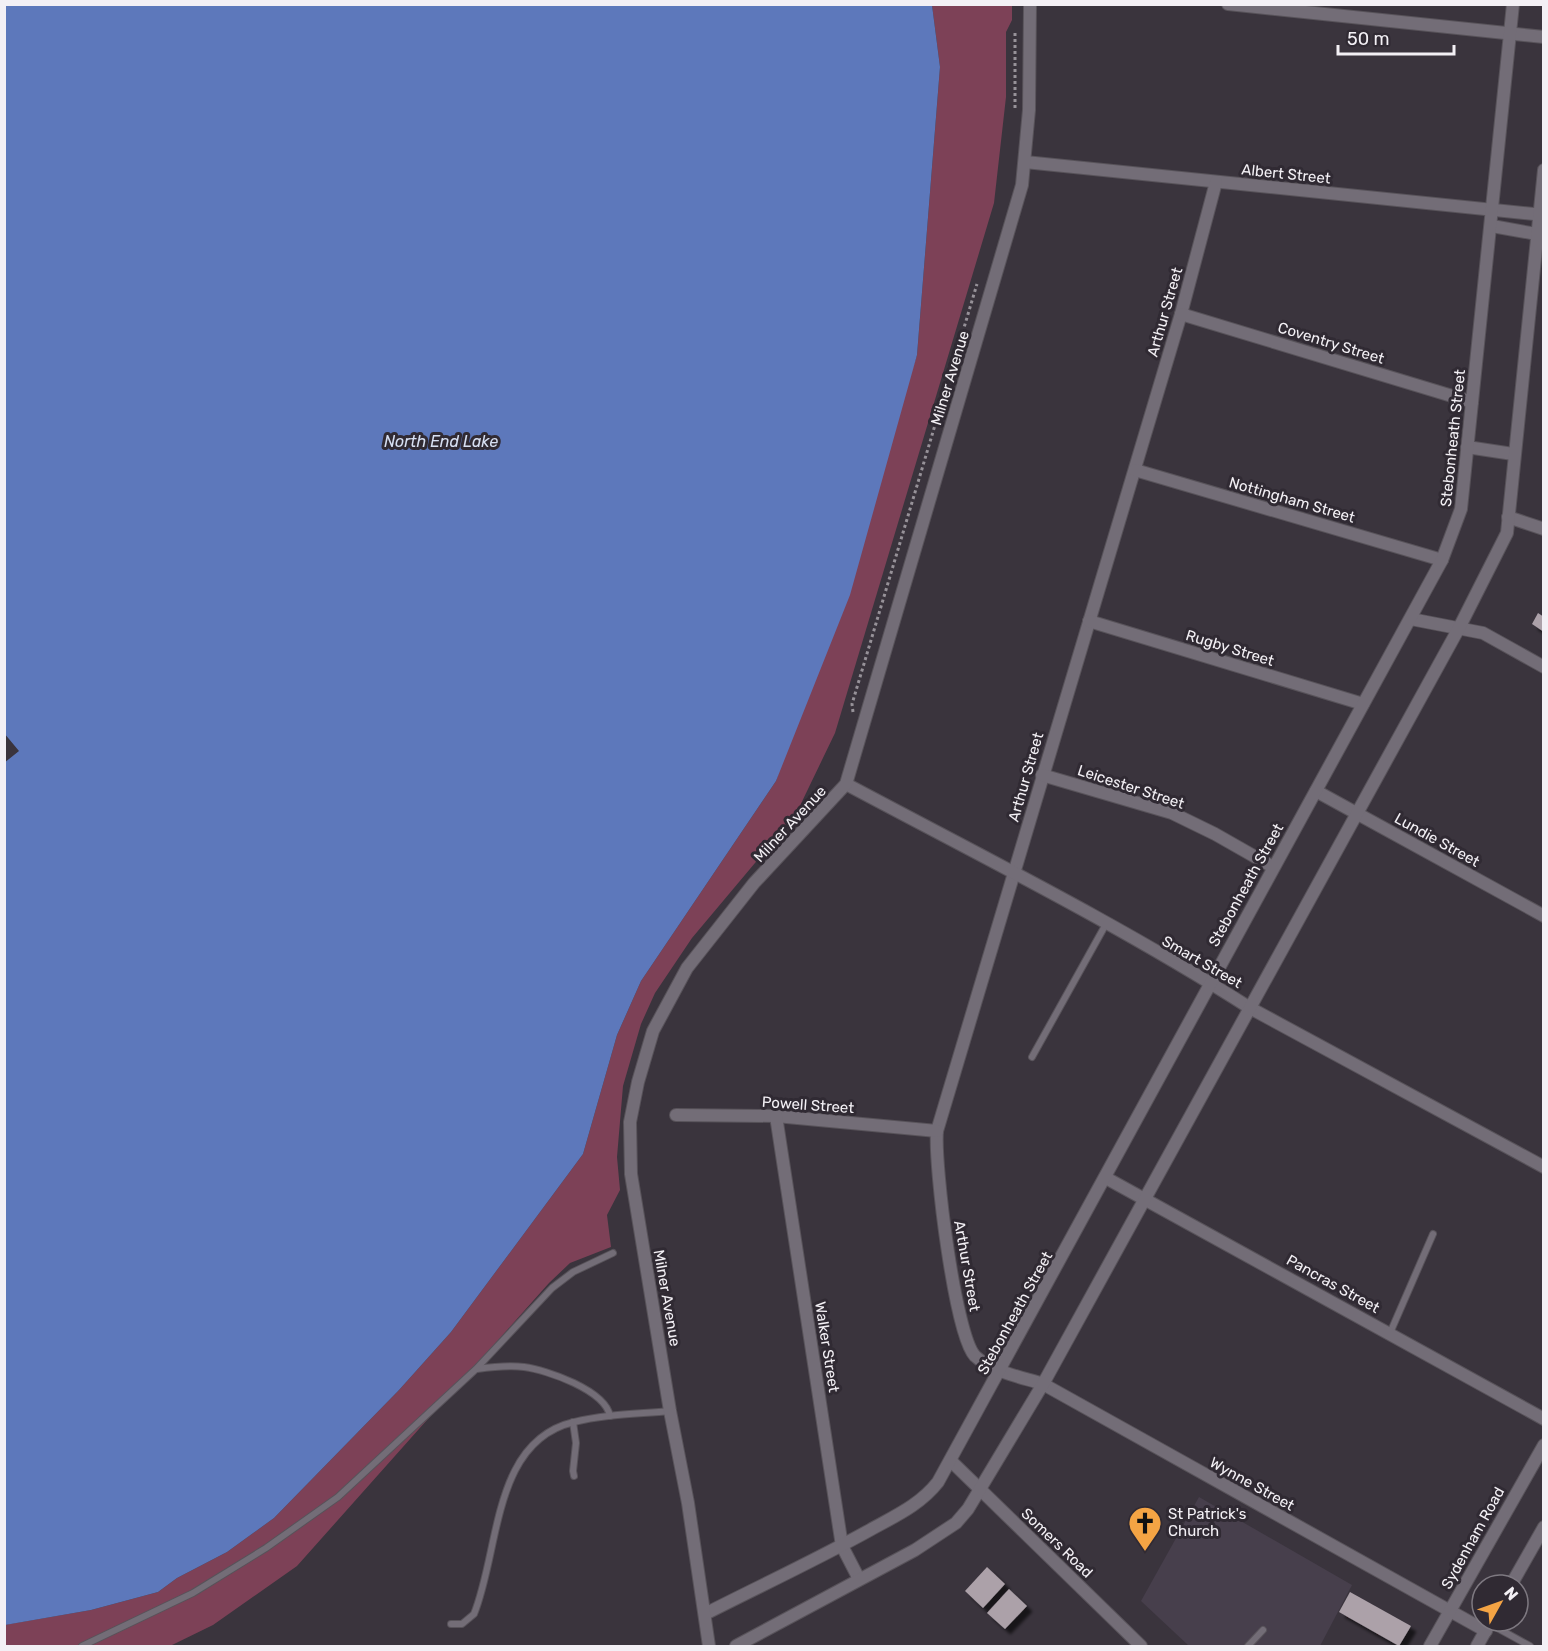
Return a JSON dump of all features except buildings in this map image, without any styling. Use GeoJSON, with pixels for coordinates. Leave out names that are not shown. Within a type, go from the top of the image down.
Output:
{"type":"FeatureCollection","features":[{"type":"Feature","properties":{"kind":"street","name":"Milner Avenue"},"geometry":{"type":"LineString","coordinates":[[709,1647],[688,1503],[670,1411],[632,1174],[630,1122],[643,1060],[664,1007],[687,968],[754,883],[846,784],[1016,210],[1025,162],[1030,4]]}},
{"type":"Feature","properties":{"kind":"street"},"geometry":{"type":"LineString","coordinates":[[1228,4],[1544,37]]}},
{"type":"Feature","properties":{"kind":"street","name":"Stebonheath Street"},"geometry":{"type":"LineString","coordinates":[[705,1614],[842,1546],[929,1494],[951,1461],[1001,1370],[1442,560],[1461,509],[1494,210],[1513,4]]}},
{"type":"Feature","properties":{"kind":"street","name":"Albert Street"},"geometry":{"type":"LineString","coordinates":[[1025,162],[1541,215]]}},
{"type":"Feature","properties":{"kind":"street"},"geometry":{"type":"LineString","coordinates":[[736,1647],[940,1534],[968,1509],[1043,1384],[1355,813],[1459,628],[1503,544],[1541,233],[1544,170]]}},
{"type":"Feature","properties":{"kind":"street","name":"Arthur Street"},"geometry":{"type":"LineString","coordinates":[[1001,1370],[976,1357],[966,1339],[939,1186],[935,1152],[937,1131],[1181,314],[1216,182]]}},
{"type":"Feature","properties":{"kind":"street"},"geometry":{"type":"LineString","coordinates":[[1492,226],[1541,233]]}},
{"type":"Feature","properties":{"kind":"street","name":"Coventry Street"},"geometry":{"type":"LineString","coordinates":[[1181,314],[1473,402]]}},
{"type":"Feature","properties":{"kind":"street"},"geometry":{"type":"LineString","coordinates":[[1467,447],[1514,454]]}},
{"type":"Feature","properties":{"kind":"street","name":"Nottingham Street"},"geometry":{"type":"LineString","coordinates":[[1135,470],[1442,560]]}},
{"type":"Feature","properties":{"kind":"street"},"geometry":{"type":"LineString","coordinates":[[1508,517],[1544,529]]}},
{"type":"Feature","properties":{"kind":"street"},"geometry":{"type":"LineString","coordinates":[[1411,619],[1483,633],[1544,667]]}},
{"type":"Feature","properties":{"kind":"street","name":"Rugby Street"},"geometry":{"type":"LineString","coordinates":[[1089,621],[1363,704]]}},
{"type":"Feature","properties":{"kind":"street","name":"Leicester Street"},"geometry":{"type":"LineString","coordinates":[[1042,775],[1172,813],[1273,867]]}},
{"type":"Feature","properties":{"kind":"street","name":"Smart Street"},"geometry":{"type":"LineString","coordinates":[[846,784],[1015,874],[1211,983],[1250,1008],[1544,1167]]}},
{"type":"Feature","properties":{"kind":"street","name":"Lundie Street"},"geometry":{"type":"LineString","coordinates":[[1316,791],[1544,916]]}},
{"type":"Feature","properties":{"kind":"street","name":"Powell Street"},"geometry":{"type":"LineString","coordinates":[[676,1114],[776,1116],[937,1131]]}},
{"type":"Feature","properties":{"kind":"street","name":"Walker Street"},"geometry":{"type":"LineString","coordinates":[[776,1116],[842,1546],[860,1579]]}},
{"type":"Feature","properties":{"kind":"street","name":"Pancras Street"},"geometry":{"type":"LineString","coordinates":[[1106,1178],[1544,1419]]}},
{"type":"Feature","properties":{"kind":"street","name":"Wynne Street"},"geometry":{"type":"LineString","coordinates":[[1001,1370],[1043,1384],[1450,1611],[1470,1618]]}},
{"type":"Feature","properties":{"kind":"street","name":"Sydenham Road"},"geometry":{"type":"LineString","coordinates":[[1430,1647],[1544,1445]]}},
{"type":"Feature","properties":{"kind":"street","name":"Somers Road"},"geometry":{"type":"LineString","coordinates":[[951,1461],[1142,1647]]}},
{"type":"Feature","properties":{"kind":"street"},"geometry":{"type":"LineString","coordinates":[[1518,1573],[1544,1527]]}},
{"type":"Feature","properties":{"kind":"street"},"geometry":{"type":"LineString","coordinates":[[1477,1647],[1485,1633]]}},
{"type":"Feature","properties":{"kind":"lane"},"geometry":{"type":"LineString","coordinates":[[1032,1057],[1106,924]]}},
{"type":"Feature","properties":{"kind":"lane"},"geometry":{"type":"LineString","coordinates":[[1390,1334],[1433,1234]]}},
{"type":"Feature","properties":{"kind":"lane"},"geometry":{"type":"LineString","coordinates":[[82,1647],[193,1593],[311,1517],[355,1482],[476,1369],[552,1288],[573,1272],[613,1253]]}},
{"type":"Feature","properties":{"kind":"lane"},"geometry":{"type":"LineString","coordinates":[[476,1369],[524,1367],[562,1378],[596,1396],[604,1403],[610,1416]]}},
{"type":"Feature","properties":{"kind":"lane"},"geometry":{"type":"LineString","coordinates":[[451,1624],[462,1624],[474,1614],[513,1472],[521,1456],[545,1433],[573,1422],[670,1411]]}},
{"type":"Feature","properties":{"kind":"lane"},"geometry":{"type":"LineString","coordinates":[[573,1422],[576,1443],[574,1476]]}},
{"type":"Feature","properties":{"kind":"lane"},"geometry":{"type":"LineString","coordinates":[[1248,1647],[1263,1630]]}},
{"type":"Feature","properties":{"kind":"lane"},"geometry":{"type":"LineString","coordinates":[[1504,1633],[1530,1647]]}},
{"type":"Feature","properties":{"kind":"path"},"geometry":{"type":"LineString","coordinates":[[1016,111],[1013,81],[1014,35],[1017,29]]}},
{"type":"Feature","properties":{"kind":"path"},"geometry":{"type":"LineString","coordinates":[[854,716],[852,704],[977,284]]}},
{"type":"Feature","properties":{"kind":"shaded area"},"geometry":{"type":"Polygon","coordinates":[[[932,5],[1012,5],[1012,20],[1006,32],[1006,97],[994,203],[835,733],[796,814],[692,938],[655,993],[641,1024],[623,1086],[617,1157],[620,1190],[607,1215],[611,1247],[570,1263],[549,1283],[297,1566],[213,1625],[170,1646],[5,1646],[4,1625],[91,1610],[158,1592],[177,1578],[227,1552],[274,1518],[399,1390],[451,1332],[583,1154],[617,1035],[641,981],[776,781],[917,355],[940,67],[932,5]]]}},
{"type":"Feature","properties":{"kind":"shaded area"},"geometry":{"type":"Polygon","coordinates":[[[1199,1497],[1352,1585],[1320,1646],[1189,1646],[1141,1601],[1199,1497]]]}},
{"type":"Feature","properties":{"kind":"water","name":"North End Lake"},"geometry":{"type":"Polygon","coordinates":[[[5,4],[932,5],[940,67],[917,355],[850,595],[776,781],[641,981],[617,1035],[583,1154],[451,1332],[399,1390],[274,1518],[227,1552],[177,1578],[158,1592],[91,1610],[5,1625],[4,763],[19,751],[4,733],[5,4]]]}},
{"type":"Feature","properties":{"kind":"place","name":"St Patrick's Church"},"geometry":{"type":"Point","coordinates":[1145,1552]}}]}
